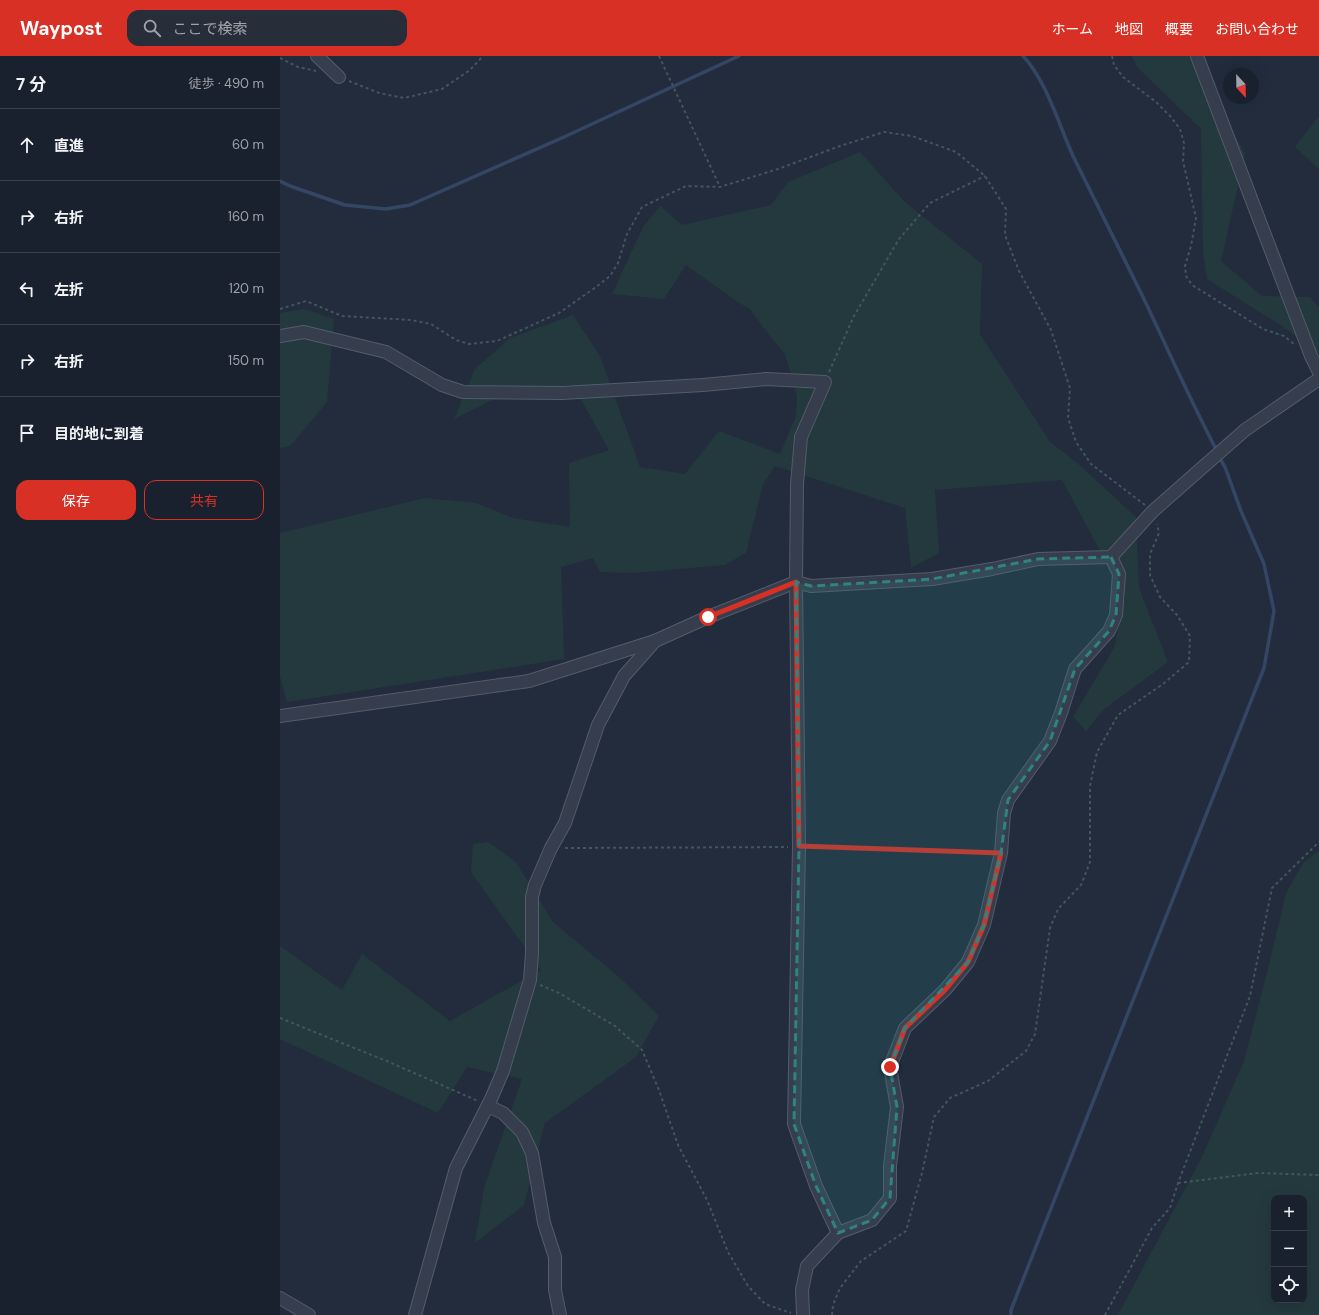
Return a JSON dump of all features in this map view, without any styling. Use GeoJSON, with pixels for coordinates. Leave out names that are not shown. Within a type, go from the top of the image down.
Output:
{"type":"FeatureCollection","features":[{"type":"Feature","properties":{"kind":"street"},"geometry":{"type":"LineString","coordinates":[[316,56],[339,77]]}},
{"type":"Feature","properties":{"kind":"street"},"geometry":{"type":"LineString","coordinates":[[1197,56],[1311,356],[1319,372]]}},
{"type":"Feature","properties":{"kind":"street"},"geometry":{"type":"LineString","coordinates":[[280,336],[304,332],[386,352],[442,385],[463,392],[562,393],[703,385],[766,379],[825,382],[801,437],[797,484],[796,582],[799,846],[794,1124],[816,1186],[838,1233]]}},
{"type":"Feature","properties":{"kind":"street"},"geometry":{"type":"LineString","coordinates":[[280,716],[529,682],[655,641],[708,617],[796,582],[811,586],[932,579],[992,569],[1038,559],[1111,557],[1153,511],[1245,430],[1319,379]]}},
{"type":"Feature","properties":{"kind":"street"},"geometry":{"type":"LineString","coordinates":[[797,1314],[807,1266],[838,1233],[872,1220],[890,1198],[890,1166],[897,1107],[890,1067],[905,1028],[945,990],[968,962],[984,925],[1001,853],[1004,814],[1008,800],[1050,741],[1061,713],[1075,669],[1109,631],[1116,615],[1119,574],[1111,557]]}},
{"type":"Feature","properties":{"kind":"street"},"geometry":{"type":"LineString","coordinates":[[415,1315],[456,1168],[488,1106],[503,1071],[530,980],[532,953],[532,897],[535,885],[551,848],[565,822],[598,725],[624,676],[655,641]]}},
{"type":"Feature","properties":{"kind":"street"},"geometry":{"type":"LineString","coordinates":[[488,1106],[503,1113],[522,1132],[532,1153],[544,1223],[555,1257],[555,1290],[560,1315]]}},
{"type":"Feature","properties":{"kind":"street"},"geometry":{"type":"LineString","coordinates":[[280,1298],[309,1315]]}},
{"type":"Feature","properties":{"kind":"path"},"geometry":{"type":"LineString","coordinates":[[339,77],[379,92],[404,98],[442,89],[470,70],[482,56]]}},
{"type":"Feature","properties":{"kind":"path"},"geometry":{"type":"LineString","coordinates":[[660,56],[720,187]]}},
{"type":"Feature","properties":{"kind":"path"},"geometry":{"type":"LineString","coordinates":[[1112,56],[1114,65],[1122,77],[1156,102],[1171,117],[1180,129],[1184,143],[1183,161],[1196,218],[1191,246],[1185,266],[1186,276],[1192,285],[1262,329],[1284,336],[1294,344]]}},
{"type":"Feature","properties":{"kind":"path"},"geometry":{"type":"LineString","coordinates":[[280,58],[298,67],[319,72]]}},
{"type":"Feature","properties":{"kind":"path"},"geometry":{"type":"LineString","coordinates":[[280,309],[306,301],[342,316],[411,320],[431,324],[456,340],[469,344],[497,341],[559,313],[610,276],[618,263],[627,234],[642,207],[686,186],[720,187],[778,169],[840,146],[884,132],[912,136],[956,152],[985,176],[1006,209],[1005,236],[1019,271],[1050,330],[1070,388],[1068,418],[1076,442],[1091,464],[1153,511],[1159,533],[1150,554],[1150,575],[1160,597],[1177,615],[1190,636],[1189,662],[1163,684],[1118,715],[1097,752],[1090,786],[1090,862],[1081,885],[1058,909],[1050,928],[1035,1034],[1026,1051],[988,1081],[950,1098],[934,1118],[922,1173],[906,1231],[861,1261],[840,1288],[833,1305],[832,1315]]}},
{"type":"Feature","properties":{"kind":"path"},"geometry":{"type":"LineString","coordinates":[[825,382],[854,316],[899,239],[930,203],[985,176]]}},
{"type":"Feature","properties":{"kind":"path"},"geometry":{"type":"LineString","coordinates":[[1105,1315],[1152,1228],[1170,1208],[1178,1183],[1250,996],[1272,888],[1319,842]]}},
{"type":"Feature","properties":{"kind":"path"},"geometry":{"type":"LineString","coordinates":[[551,848],[799,846],[1001,853]]}},
{"type":"Feature","properties":{"kind":"path"},"geometry":{"type":"LineString","coordinates":[[530,980],[559,994],[615,1026],[642,1050],[659,1090],[678,1145],[707,1200],[728,1252],[748,1286],[765,1304],[797,1314]]}},
{"type":"Feature","properties":{"kind":"path"},"geometry":{"type":"LineString","coordinates":[[280,1018],[389,1062],[488,1106]]}},
{"type":"Feature","properties":{"kind":"path"},"geometry":{"type":"LineString","coordinates":[[1178,1183],[1258,1173],[1319,1175]]}},
{"type":"Feature","properties":{"kind":"highlighted area"},"geometry":{"type":"Polygon","coordinates":[[[1111,557],[1119,574],[1116,615],[1109,631],[1075,669],[1050,741],[1008,800],[1001,853],[984,925],[968,962],[905,1028],[890,1067],[897,1107],[890,1198],[872,1220],[838,1233],[816,1186],[794,1124],[799,846],[796,582],[811,586],[932,579],[1038,559],[1111,557]]]}},
{"type":"Feature","properties":{"kind":"green space"},"geometry":{"type":"Polygon","coordinates":[[[1132,56],[1193,56],[1245,154],[1221,261],[1262,296],[1310,297],[1319,307],[1319,354],[1282,326],[1207,279],[1203,253],[1201,129],[1138,68],[1132,56]]]}},
{"type":"Feature","properties":{"kind":"green space"},"geometry":{"type":"Polygon","coordinates":[[[1319,116],[1319,169],[1295,147],[1319,116]]]}},
{"type":"Feature","properties":{"kind":"green space"},"geometry":{"type":"Polygon","coordinates":[[[860,152],[906,203],[982,264],[980,334],[1050,442],[1075,461],[1136,517],[1139,588],[1168,662],[1103,710],[1086,731],[1073,717],[1114,648],[1125,597],[1062,480],[935,490],[939,553],[911,568],[905,508],[775,466],[763,484],[746,553],[725,565],[632,573],[600,572],[593,558],[561,567],[564,659],[287,702],[280,676],[280,533],[425,498],[476,503],[513,518],[570,527],[569,463],[609,450],[573,385],[515,389],[454,419],[475,369],[510,338],[573,315],[600,356],[640,467],[685,474],[719,431],[780,454],[796,416],[797,396],[785,354],[750,309],[736,301],[686,265],[664,299],[612,294],[643,227],[660,206],[682,225],[771,205],[788,182],[860,152]]]}},
{"type":"Feature","properties":{"kind":"green space"},"geometry":{"type":"Polygon","coordinates":[[[304,309],[334,319],[327,402],[290,446],[280,448],[280,313],[304,309]]]}},
{"type":"Feature","properties":{"kind":"green space"},"geometry":{"type":"Polygon","coordinates":[[[488,842],[516,862],[553,922],[619,977],[659,1016],[636,1057],[545,1123],[524,1205],[475,1243],[484,1188],[522,1079],[467,1067],[438,1113],[280,1039],[280,946],[342,990],[362,954],[450,1021],[541,970],[471,872],[473,844],[488,842]]]}},
{"type":"Feature","properties":{"kind":"green space"},"geometry":{"type":"Polygon","coordinates":[[[1319,851],[1319,1315],[1118,1315],[1202,1157],[1244,1061],[1286,893],[1304,862],[1319,851]]]}},
{"type":"Feature","properties":{"kind":"waterway"},"geometry":{"type":"LineString","coordinates":[[280,181],[290,186],[345,205],[386,209],[410,205],[564,137],[739,56]]}},
{"type":"Feature","properties":{"kind":"waterway"},"geometry":{"type":"LineString","coordinates":[[1023,56],[1039,77],[1073,156],[1217,451]]}},
{"type":"Feature","properties":{"kind":"waterway"},"geometry":{"type":"LineString","coordinates":[[1011,1315],[1011,1310],[1264,668],[1274,611],[1264,564],[1241,511],[1225,467],[1219,457]]}},
{"type":"Feature","properties":{"kind":"route"},"geometry":{"type":"LineString","coordinates":[[708,617],[796,582],[799,846],[1001,853],[984,925],[968,962],[945,990],[905,1028],[890,1067]]}}]}
